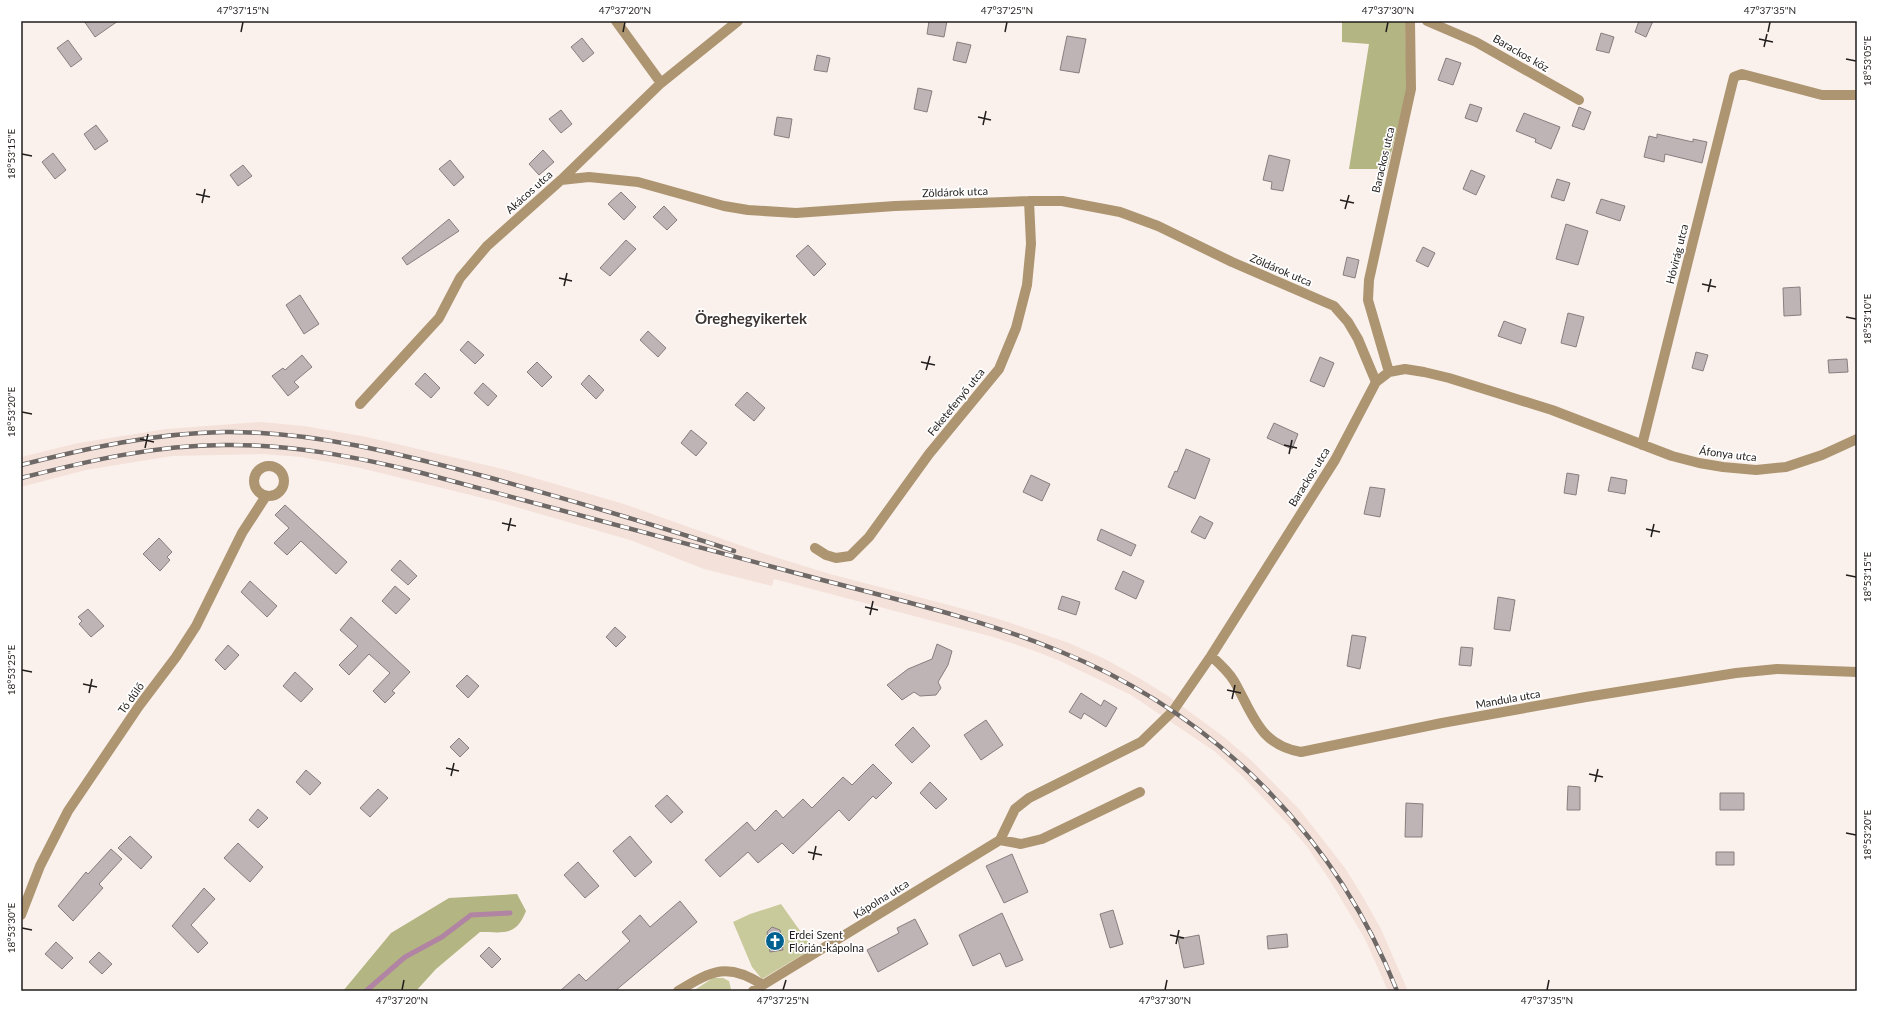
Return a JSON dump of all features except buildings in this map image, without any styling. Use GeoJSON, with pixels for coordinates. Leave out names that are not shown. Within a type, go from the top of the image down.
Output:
{"type":"FeatureCollection","features":[{"type":"Feature","properties":{"kind":"street"},"geometry":{"type":"LineString","coordinates":[[616,21],[661,83]]}},
{"type":"Feature","properties":{"kind":"street","name":"Akácos utca"},"geometry":{"type":"LineString","coordinates":[[360,404],[439,318],[460,278],[487,246],[561,180],[661,83],[738,21]]}},
{"type":"Feature","properties":{"kind":"street","name":"Barackos utca"},"geometry":{"type":"LineString","coordinates":[[1389,372],[1368,300],[1369,280],[1411,89],[1410,21]]}},
{"type":"Feature","properties":{"kind":"street","name":"Barackos köz"},"geometry":{"type":"LineString","coordinates":[[1427,21],[1476,42],[1579,100]]}},
{"type":"Feature","properties":{"kind":"street","name":"Hóvirág utca"},"geometry":{"type":"LineString","coordinates":[[1642,445],[1734,77],[1742,74],[1822,95],[1857,95]]}},
{"type":"Feature","properties":{"kind":"street","name":"Zöldárok utca"},"geometry":{"type":"LineString","coordinates":[[561,180],[589,177],[638,182],[724,206],[748,210],[796,213],[895,206],[1029,201],[1062,201],[1120,212],[1143,219],[1232,262],[1334,306],[1348,322],[1358,339],[1376,382]]}},
{"type":"Feature","properties":{"kind":"street","name":"Feketefenyő utca"},"geometry":{"type":"LineString","coordinates":[[815,548],[826,555],[836,558],[850,556],[869,537],[929,454],[999,368],[1016,328],[1027,285],[1031,244],[1029,201]]}},
{"type":"Feature","properties":{"kind":"street","name":"Áfonya utca"},"geometry":{"type":"LineString","coordinates":[[1389,372],[1405,369],[1443,376],[1505,394],[1587,422],[1642,445],[1699,463],[1756,470],[1786,467],[1822,455],[1857,439]]}},
{"type":"Feature","properties":{"kind":"street"},"geometry":{"type":"LineString","coordinates":[[1376,382],[1389,372]]}},
{"type":"Feature","properties":{"kind":"street","name":"Barackos utca"},"geometry":{"type":"LineString","coordinates":[[1211,656],[1335,460],[1376,382]]}},
{"type":"Feature","properties":{"kind":"street","name":"Tó dűlő"},"geometry":{"type":"LineString","coordinates":[[21,915],[40,866],[68,811],[139,706],[176,657],[196,626],[242,533],[266,496]]}},
{"type":"Feature","properties":{"kind":"street"},"geometry":{"type":"LineString","coordinates":[[1140,792],[1042,839],[1021,844],[1000,840],[1015,809],[1029,798],[1140,742],[1173,711],[1211,656]]}},
{"type":"Feature","properties":{"kind":"street","name":"Mandula utca"},"geometry":{"type":"LineString","coordinates":[[1211,656],[1225,669],[1234,681],[1260,730],[1272,741],[1288,750],[1301,752],[1457,720],[1586,697],[1736,673],[1777,670],[1857,672]]}},
{"type":"Feature","properties":{"kind":"street","name":"Kápolna utca"},"geometry":{"type":"LineString","coordinates":[[753,991],[1000,840]]}},
{"type":"Feature","properties":{"kind":"street"},"geometry":{"type":"LineString","coordinates":[[683,990],[708,974],[729,970],[747,974],[763,986]]}},
{"type":"Feature","properties":{"kind":"shaded area"},"geometry":{"type":"Polygon","coordinates":[[[261,422],[304,426],[367,437],[507,470],[624,504],[762,553],[830,574],[999,619],[1069,643],[1105,659],[1168,696],[1224,737],[1252,761],[1299,809],[1345,868],[1363,897],[1381,929],[1408,991],[1388,991],[1365,939],[1329,879],[1308,848],[1286,822],[1242,776],[1214,751],[1131,695],[1060,661],[1032,650],[993,637],[774,579],[772,586],[704,569],[630,540],[495,501],[360,468],[301,457],[262,454],[172,456],[86,470],[21,487],[21,457],[78,443],[166,429],[261,422]]]}},
{"type":"Feature","properties":{"kind":"green space"},"geometry":{"type":"Polygon","coordinates":[[[1342,21],[1405,21],[1407,91],[1387,169],[1349,169],[1369,44],[1342,42],[1342,21]]]}},
{"type":"Feature","properties":{"kind":"green space"},"geometry":{"type":"Polygon","coordinates":[[[517,894],[526,911],[518,925],[508,931],[480,932],[436,969],[416,991],[343,991],[391,933],[449,898],[517,894]]]}},
{"type":"Feature","properties":{"kind":"green space"},"geometry":{"type":"Polygon","coordinates":[[[781,904],[808,942],[807,952],[762,979],[752,967],[733,922],[750,914],[781,904]]]}},
{"type":"Feature","properties":{"kind":"green space"},"geometry":{"type":"Polygon","coordinates":[[[713,978],[723,978],[729,981],[731,989],[727,991],[693,991],[713,978]]]}},
{"type":"Feature","properties":{"kind":"waterway"},"geometry":{"type":"LineString","coordinates":[[366,991],[405,957],[442,937],[471,915],[510,913]]}},
{"type":"Feature","properties":{"kind":"railway"},"geometry":{"type":"LineString","coordinates":[[21,465],[96,447],[173,435],[224,432],[258,433],[326,440],[392,453],[458,469],[613,513],[734,551]]}},
{"type":"Feature","properties":{"kind":"railway"},"geometry":{"type":"LineString","coordinates":[[21,478],[122,455],[198,446],[249,445],[299,449],[349,457],[422,473],[927,607],[994,627],[1027,639],[1059,651],[1116,677],[1169,708],[1218,745],[1263,786],[1304,832],[1340,881],[1371,934],[1397,991]]}},
{"type":"Feature","properties":{"kind":"place","name":"Erdei Szent Flórián-kápolna"},"geometry":{"type":"Point","coordinates":[775,941]}},
{"type":"Feature","properties":{"kind":"district","name":"Öreghegyikertek"},"geometry":{"type":"Point","coordinates":[751,319]}}]}
